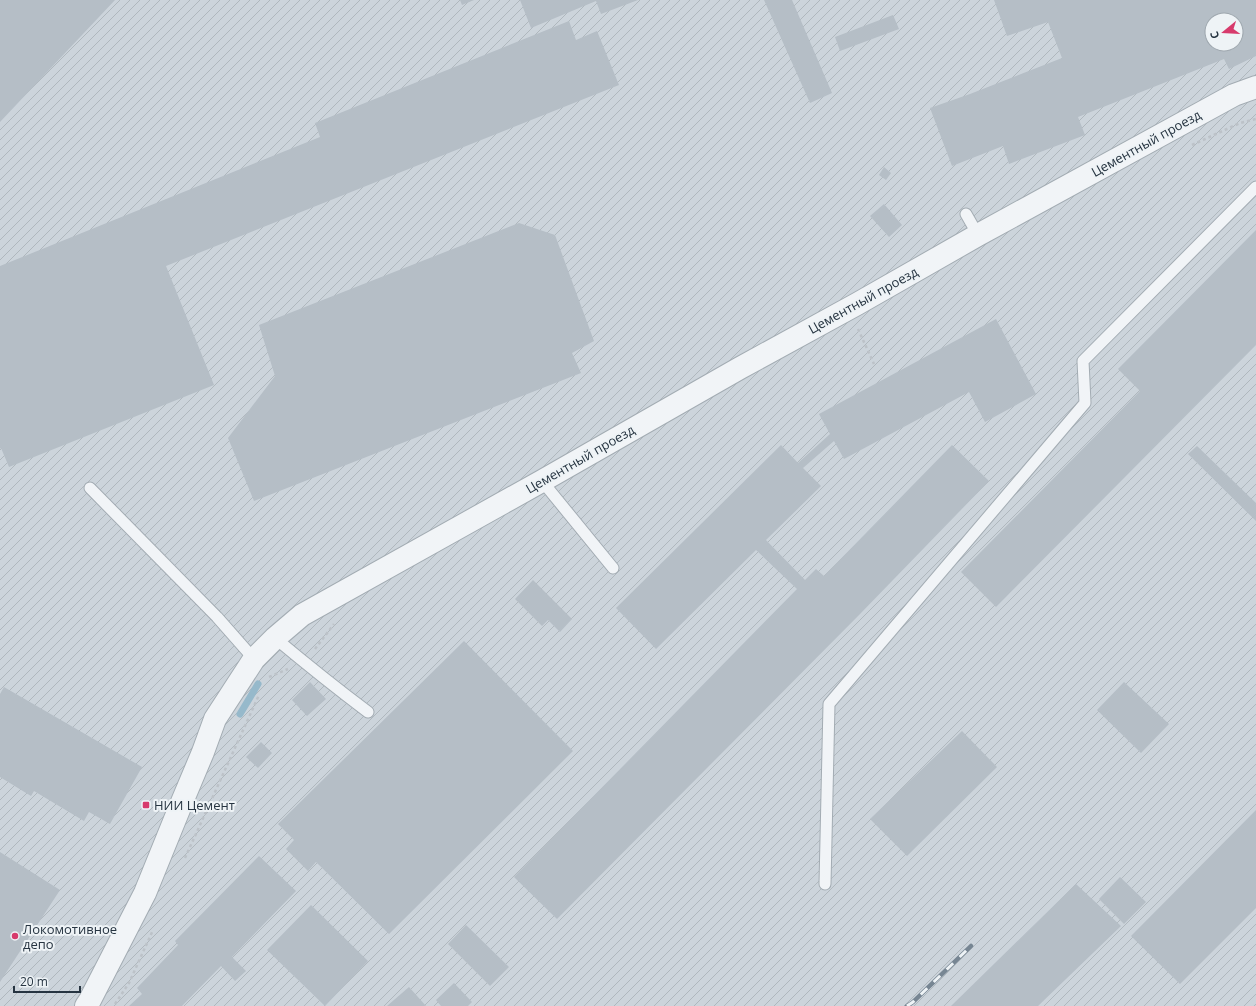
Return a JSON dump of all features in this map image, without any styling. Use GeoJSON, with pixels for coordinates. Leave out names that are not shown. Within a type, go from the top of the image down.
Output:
{"type":"FeatureCollection","features":[{"type":"Feature","properties":{"kind":"street","name":"Цементный проезд"},"geometry":{"type":"LineString","coordinates":[[86,1006],[145,893],[215,719],[254,659],[275,638],[302,615],[978,235],[1234,96],[1256,88]]}},
{"type":"Feature","properties":{"kind":"lane"},"geometry":{"type":"LineString","coordinates":[[825,884],[829,704],[1085,403],[1083,361],[1256,187]]}},
{"type":"Feature","properties":{"kind":"lane"},"geometry":{"type":"LineString","coordinates":[[966,214],[978,235]]}},
{"type":"Feature","properties":{"kind":"lane"},"geometry":{"type":"LineString","coordinates":[[542,481],[613,568]]}},
{"type":"Feature","properties":{"kind":"lane"},"geometry":{"type":"LineString","coordinates":[[90,488],[217,617],[254,659]]}},
{"type":"Feature","properties":{"kind":"lane"},"geometry":{"type":"LineString","coordinates":[[275,638],[328,682],[368,712]]}},
{"type":"Feature","properties":{"kind":"path"},"geometry":{"type":"LineString","coordinates":[[856,325],[874,364]]}},
{"type":"Feature","properties":{"kind":"path"},"geometry":{"type":"LineString","coordinates":[[266,678],[304,662]]}},
{"type":"Feature","properties":{"kind":"path"},"geometry":{"type":"LineString","coordinates":[[184,862],[260,692]]}},
{"type":"Feature","properties":{"kind":"path"},"geometry":{"type":"LineString","coordinates":[[113,1006],[129,983],[155,926]]}},
{"type":"Feature","properties":{"kind":"shaded area"},"geometry":{"type":"Polygon","coordinates":[[[0,0],[1256,0],[1256,1006],[0,1006],[0,0]]]}},
{"type":"Feature","properties":{"kind":"building"},"geometry":{"type":"Polygon","coordinates":[[[0,0],[115,0],[0,122],[0,0]]]}},
{"type":"Feature","properties":{"kind":"building"},"geometry":{"type":"Polygon","coordinates":[[[460,0],[474,0],[462,5],[460,0]]]}},
{"type":"Feature","properties":{"kind":"building"},"geometry":{"type":"Polygon","coordinates":[[[520,0],[638,0],[601,14],[596,1],[531,28],[520,0]]]}},
{"type":"Feature","properties":{"kind":"building"},"geometry":{"type":"Polygon","coordinates":[[[764,0],[792,0],[832,93],[810,103],[764,0]]]}},
{"type":"Feature","properties":{"kind":"building"},"geometry":{"type":"Polygon","coordinates":[[[994,0],[1256,0],[1256,56],[1229,69],[1224,59],[1078,117],[1085,135],[1009,164],[1003,146],[952,166],[930,108],[1062,58],[1048,22],[1007,36],[994,0]]]}},
{"type":"Feature","properties":{"kind":"building"},"geometry":{"type":"Polygon","coordinates":[[[893,15],[899,29],[840,51],[835,37],[893,15]]]}},
{"type":"Feature","properties":{"kind":"building"},"geometry":{"type":"Polygon","coordinates":[[[569,21],[576,40],[597,31],[619,85],[166,266],[214,385],[9,467],[1,448],[0,449],[0,266],[320,137],[315,123],[569,21]]]}},
{"type":"Feature","properties":{"kind":"building"},"geometry":{"type":"Polygon","coordinates":[[[884,167],[891,173],[886,180],[879,175],[884,167]]]}},
{"type":"Feature","properties":{"kind":"building"},"geometry":{"type":"Polygon","coordinates":[[[884,204],[902,225],[889,237],[870,216],[884,204]]]}},
{"type":"Feature","properties":{"kind":"building"},"geometry":{"type":"Polygon","coordinates":[[[519,223],[555,235],[594,341],[572,353],[581,373],[254,501],[228,438],[275,376],[259,325],[519,223]]]}},
{"type":"Feature","properties":{"kind":"building"},"geometry":{"type":"Polygon","coordinates":[[[1256,230],[1256,345],[996,607],[961,572],[1140,391],[1118,369],[1256,230]]]}},
{"type":"Feature","properties":{"kind":"building"},"geometry":{"type":"Polygon","coordinates":[[[996,319],[1036,394],[985,422],[969,392],[844,459],[834,441],[803,468],[821,486],[766,540],[805,580],[816,569],[824,576],[952,445],[989,481],[861,613],[557,919],[514,877],[797,589],[756,550],[656,649],[616,608],[781,445],[798,463],[830,434],[819,414],[996,319]]]}},
{"type":"Feature","properties":{"kind":"building"},"geometry":{"type":"Polygon","coordinates":[[[1197,446],[1256,503],[1256,521],[1188,454],[1197,446]]]}},
{"type":"Feature","properties":{"kind":"building"},"geometry":{"type":"Polygon","coordinates":[[[533,580],[572,619],[560,632],[548,620],[542,626],[515,599],[533,580]]]}},
{"type":"Feature","properties":{"kind":"building"},"geometry":{"type":"Polygon","coordinates":[[[464,641],[573,751],[389,934],[316,862],[308,871],[286,849],[294,840],[278,824],[464,641]]]}},
{"type":"Feature","properties":{"kind":"building"},"geometry":{"type":"Polygon","coordinates":[[[310,682],[326,699],[307,716],[292,700],[310,682]]]}},
{"type":"Feature","properties":{"kind":"building"},"geometry":{"type":"Polygon","coordinates":[[[1124,682],[1169,724],[1141,753],[1097,710],[1124,682]]]}},
{"type":"Feature","properties":{"kind":"building"},"geometry":{"type":"Polygon","coordinates":[[[4,687],[142,767],[110,824],[89,812],[84,821],[34,791],[31,796],[0,777],[0,694],[4,687]]]}},
{"type":"Feature","properties":{"kind":"building"},"geometry":{"type":"Polygon","coordinates":[[[962,731],[997,767],[907,856],[870,819],[962,731]]]}},
{"type":"Feature","properties":{"kind":"building"},"geometry":{"type":"Polygon","coordinates":[[[261,742],[272,753],[258,768],[246,757],[261,742]]]}},
{"type":"Feature","properties":{"kind":"building"},"geometry":{"type":"Polygon","coordinates":[[[1256,810],[1256,908],[1180,984],[1131,936],[1256,810]]]}},
{"type":"Feature","properties":{"kind":"building","name":"Локомотивное депо"},"geometry":{"type":"Polygon","coordinates":[[[0,852],[60,890],[0,982],[0,852]]]}},
{"type":"Feature","properties":{"kind":"building"},"geometry":{"type":"Polygon","coordinates":[[[259,856],[296,891],[232,957],[246,971],[235,981],[221,966],[182,1006],[129,1006],[142,994],[137,988],[178,945],[175,941],[259,856]]]}},
{"type":"Feature","properties":{"kind":"building"},"geometry":{"type":"Polygon","coordinates":[[[1120,877],[1146,902],[1124,924],[1099,899],[1120,877]]]}},
{"type":"Feature","properties":{"kind":"building"},"geometry":{"type":"Polygon","coordinates":[[[1076,884],[1121,926],[1038,1006],[951,1006],[1076,884]]]}},
{"type":"Feature","properties":{"kind":"building"},"geometry":{"type":"Polygon","coordinates":[[[311,905],[368,961],[325,1006],[267,950],[311,905]]]}},
{"type":"Feature","properties":{"kind":"building"},"geometry":{"type":"Polygon","coordinates":[[[466,925],[509,967],[490,986],[448,944],[466,925]]]}},
{"type":"Feature","properties":{"kind":"building"},"geometry":{"type":"Polygon","coordinates":[[[454,983],[472,1002],[468,1006],[441,1006],[436,1000],[454,983]]]}},
{"type":"Feature","properties":{"kind":"building"},"geometry":{"type":"Polygon","coordinates":[[[409,987],[426,1006],[387,1006],[409,987]]]}},
{"type":"Feature","properties":{"kind":"waterway"},"geometry":{"type":"LineString","coordinates":[[240,714],[258,684]]}},
{"type":"Feature","properties":{"kind":"railway"},"geometry":{"type":"LineString","coordinates":[[907,1006],[971,946]]}},
{"type":"Feature","properties":{"kind":"place","name":"НИИ Цемент"},"geometry":{"type":"Point","coordinates":[146,805]}},
{"type":"Feature","properties":{"kind":"place","name":"Локомотивное депо"},"geometry":{"type":"Point","coordinates":[15,936]}}]}
